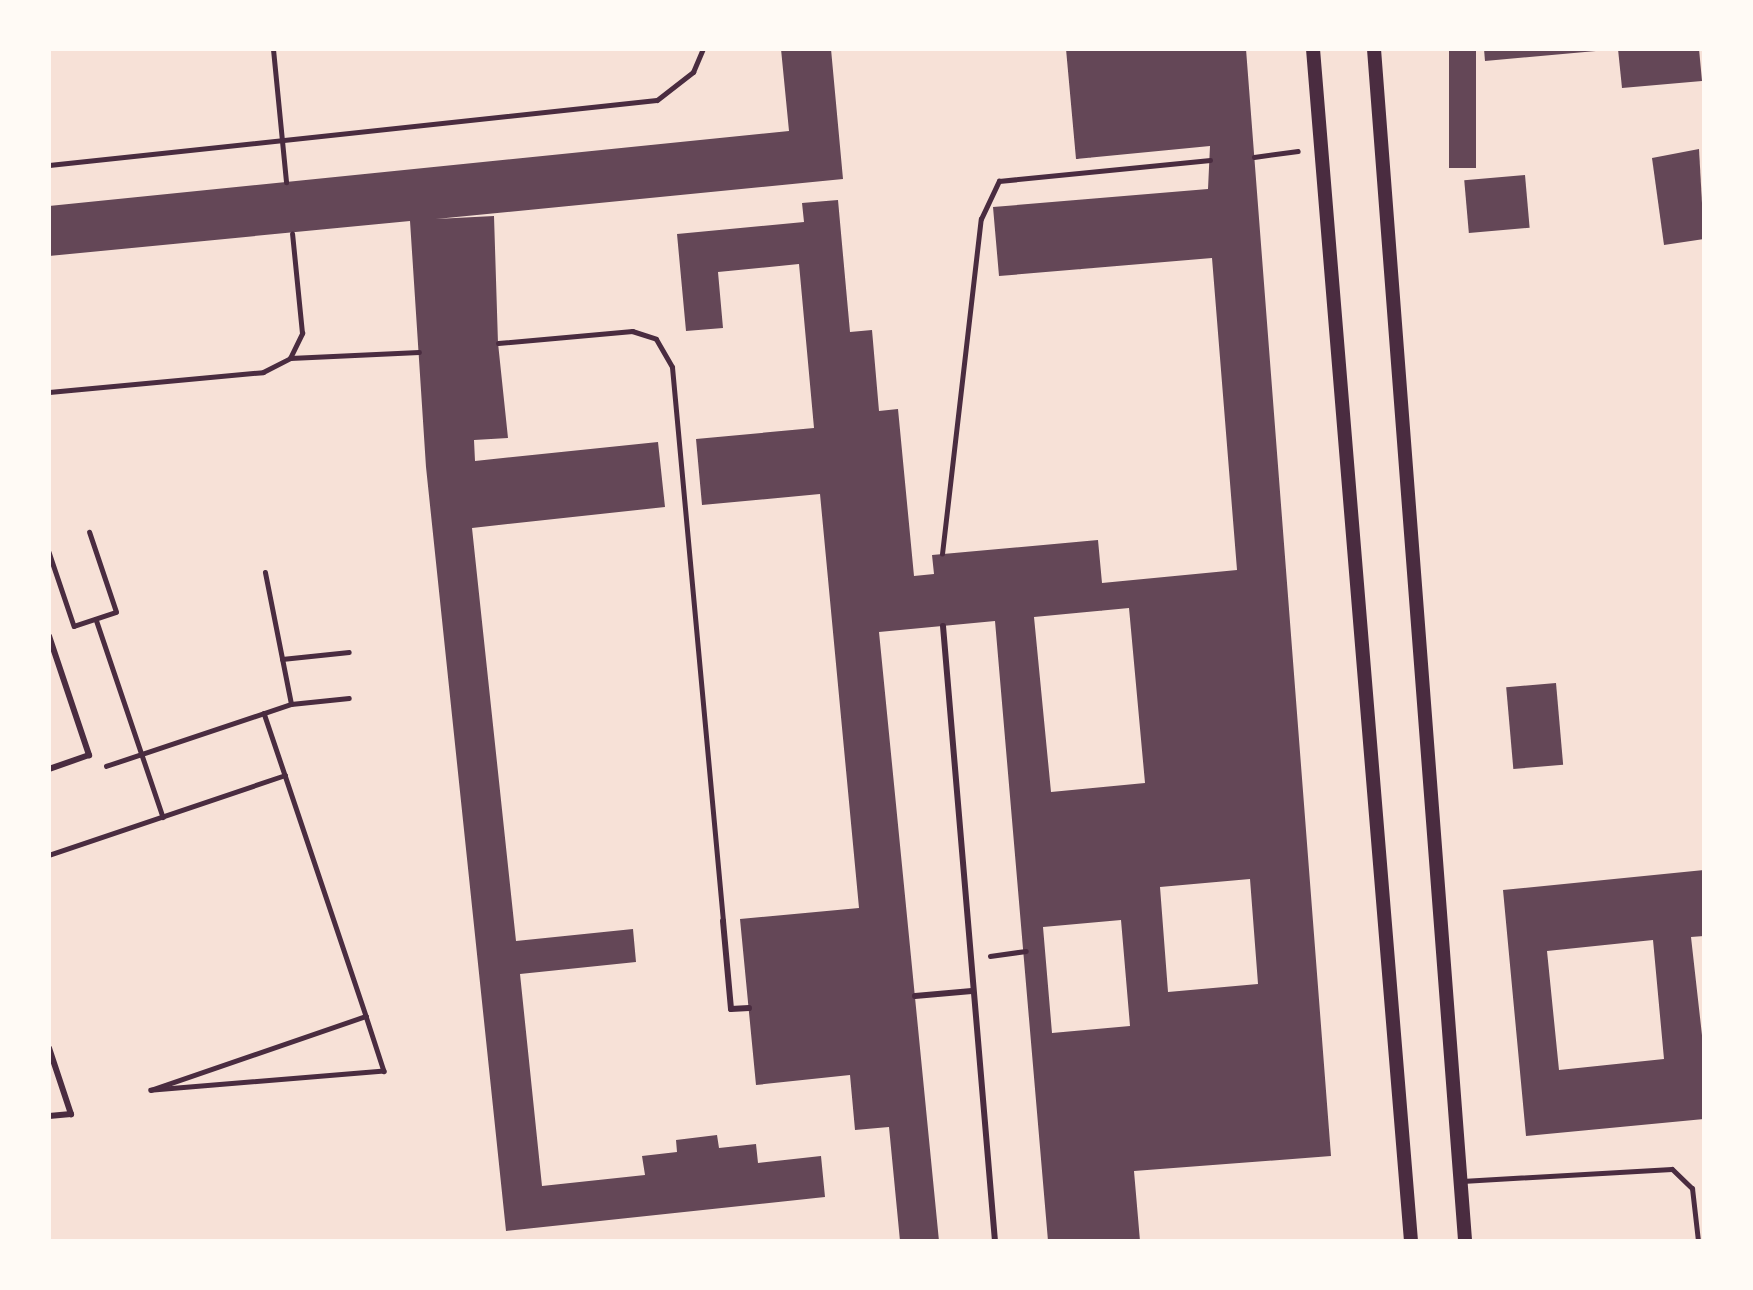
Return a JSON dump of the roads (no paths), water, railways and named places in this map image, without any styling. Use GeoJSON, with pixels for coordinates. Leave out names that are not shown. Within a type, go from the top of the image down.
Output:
{"type":"FeatureCollection","features":[{"type":"Feature","properties":{"kind":"main road"},"geometry":{"type":"LineString","coordinates":[[1313,49],[1411,1241]]}},
{"type":"Feature","properties":{"kind":"main road"},"geometry":{"type":"LineString","coordinates":[[1374,49],[1465,1241]]}},
{"type":"Feature","properties":{"kind":"street"},"geometry":{"type":"LineString","coordinates":[[943,626],[968,959],[995,1241]]}},
{"type":"Feature","properties":{"kind":"street"},"geometry":{"type":"LineString","coordinates":[[49,636],[89,755],[49,769]]}},
{"type":"Feature","properties":{"kind":"street"},"geometry":{"type":"LineString","coordinates":[[723,921],[731,1009],[749,1008]]}},
{"type":"Feature","properties":{"kind":"street"},"geometry":{"type":"LineString","coordinates":[[915,996],[972,991]]}},
{"type":"Feature","properties":{"kind":"street"},"geometry":{"type":"LineString","coordinates":[[49,1048],[71,1114],[49,1116]]}},
{"type":"Feature","properties":{"kind":"lane"},"geometry":{"type":"LineString","coordinates":[[273,49],[286,182]]}},
{"type":"Feature","properties":{"kind":"lane"},"geometry":{"type":"LineString","coordinates":[[49,165],[657,100],[693,72],[703,49]]}},
{"type":"Feature","properties":{"kind":"lane"},"geometry":{"type":"LineString","coordinates":[[290,358],[302,333],[292,233]]}},
{"type":"Feature","properties":{"kind":"lane"},"geometry":{"type":"LineString","coordinates":[[498,343],[632,331],[656,339],[672,367],[723,921]]}},
{"type":"Feature","properties":{"kind":"lane"},"geometry":{"type":"LineString","coordinates":[[49,392],[263,372],[290,358],[419,352]]}},
{"type":"Feature","properties":{"kind":"lane"},"geometry":{"type":"LineString","coordinates":[[1459,1181],[1672,1169],[1692,1188],[1699,1241]]}}]}
